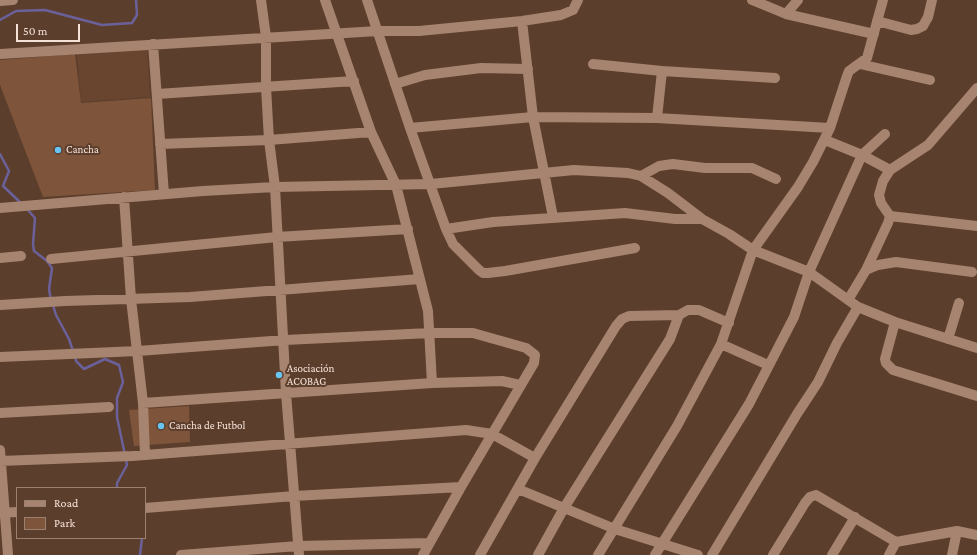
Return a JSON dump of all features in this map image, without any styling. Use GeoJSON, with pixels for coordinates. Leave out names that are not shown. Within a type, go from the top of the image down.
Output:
{"type":"FeatureCollection","features":[{"type":"Feature","properties":{"kind":"street"},"geometry":{"type":"LineString","coordinates":[[0,1],[13,0]]}},
{"type":"Feature","properties":{"kind":"street"},"geometry":{"type":"LineString","coordinates":[[261,0],[266,37],[266,87],[269,140],[275,187],[276,237],[285,340],[286,393],[299,551]]}},
{"type":"Feature","properties":{"kind":"street"},"geometry":{"type":"LineString","coordinates":[[325,0],[371,132],[396,185],[420,279],[430,333],[432,383]]}},
{"type":"Feature","properties":{"kind":"street"},"geometry":{"type":"LineString","coordinates":[[367,0],[446,229],[453,244],[483,273],[512,270],[635,248]]}},
{"type":"Feature","properties":{"kind":"street"},"geometry":{"type":"LineString","coordinates":[[0,54],[266,37],[378,31],[419,31],[522,21],[561,15],[573,10],[578,0]]}},
{"type":"Feature","properties":{"kind":"street"},"geometry":{"type":"LineString","coordinates":[[752,0],[786,14],[874,34]]}},
{"type":"Feature","properties":{"kind":"street"},"geometry":{"type":"LineString","coordinates":[[786,14],[798,0]]}},
{"type":"Feature","properties":{"kind":"street"},"geometry":{"type":"LineString","coordinates":[[598,555],[677,426],[721,344],[753,250],[798,187],[824,140],[830,128],[847,76],[850,71],[867,58],[883,0]]}},
{"type":"Feature","properties":{"kind":"street"},"geometry":{"type":"LineString","coordinates":[[878,20],[911,30],[917,29],[923,26],[928,17],[932,0]]}},
{"type":"Feature","properties":{"kind":"street"},"geometry":{"type":"LineString","coordinates":[[522,21],[533,117],[553,217]]}},
{"type":"Feature","properties":{"kind":"street"},"geometry":{"type":"LineString","coordinates":[[153,44],[164,194]]}},
{"type":"Feature","properties":{"kind":"street"},"geometry":{"type":"LineString","coordinates":[[593,64],[662,71],[774,78]]}},
{"type":"Feature","properties":{"kind":"street"},"geometry":{"type":"LineString","coordinates":[[860,64],[930,80]]}},
{"type":"Feature","properties":{"kind":"street"},"geometry":{"type":"LineString","coordinates":[[395,84],[426,75],[481,68],[528,69]]}},
{"type":"Feature","properties":{"kind":"street"},"geometry":{"type":"LineString","coordinates":[[657,118],[662,71]]}},
{"type":"Feature","properties":{"kind":"street"},"geometry":{"type":"LineString","coordinates":[[157,94],[354,81]]}},
{"type":"Feature","properties":{"kind":"street"},"geometry":{"type":"LineString","coordinates":[[977,88],[928,145],[890,170],[883,181],[879,195],[881,203],[890,216],[977,226]]}},
{"type":"Feature","properties":{"kind":"street"},"geometry":{"type":"LineString","coordinates":[[410,128],[533,117],[657,118],[830,128]]}},
{"type":"Feature","properties":{"kind":"street"},"geometry":{"type":"LineString","coordinates":[[160,144],[269,140],[371,132]]}},
{"type":"Feature","properties":{"kind":"street"},"geometry":{"type":"LineString","coordinates":[[655,555],[749,404],[794,317],[809,272],[862,155],[885,134]]}},
{"type":"Feature","properties":{"kind":"street"},"geometry":{"type":"LineString","coordinates":[[824,140],[862,155],[890,170]]}},
{"type":"Feature","properties":{"kind":"street"},"geometry":{"type":"LineString","coordinates":[[641,176],[659,166],[673,164],[705,168],[752,168],[776,179]]}},
{"type":"Feature","properties":{"kind":"street"},"geometry":{"type":"LineString","coordinates":[[0,208],[124,197],[275,187],[431,184],[574,170],[617,171],[641,176],[668,193],[702,220],[730,234],[753,250],[809,272],[858,307],[896,322],[977,348]]}},
{"type":"Feature","properties":{"kind":"street"},"geometry":{"type":"LineString","coordinates":[[124,197],[131,299],[143,403],[145,454]]}},
{"type":"Feature","properties":{"kind":"street"},"geometry":{"type":"LineString","coordinates":[[446,229],[494,222],[625,213],[675,219],[702,220]]}},
{"type":"Feature","properties":{"kind":"street"},"geometry":{"type":"LineString","coordinates":[[848,300],[866,270],[890,216]]}},
{"type":"Feature","properties":{"kind":"street"},"geometry":{"type":"LineString","coordinates":[[51,259],[276,237],[408,229]]}},
{"type":"Feature","properties":{"kind":"street"},"geometry":{"type":"LineString","coordinates":[[0,258],[21,256]]}},
{"type":"Feature","properties":{"kind":"street"},"geometry":{"type":"LineString","coordinates":[[866,270],[878,264],[896,262],[972,272]]}},
{"type":"Feature","properties":{"kind":"street"},"geometry":{"type":"LineString","coordinates":[[0,305],[65,301],[190,297],[420,279]]}},
{"type":"Feature","properties":{"kind":"street"},"geometry":{"type":"LineString","coordinates":[[948,339],[959,303]]}},
{"type":"Feature","properties":{"kind":"street"},"geometry":{"type":"LineString","coordinates":[[712,555],[785,432],[818,382],[837,343],[858,307]]}},
{"type":"Feature","properties":{"kind":"street"},"geometry":{"type":"LineString","coordinates":[[480,555],[535,458],[606,339],[622,319],[636,315],[664,317],[679,315],[688,310],[699,310],[729,323]]}},
{"type":"Feature","properties":{"kind":"street"},"geometry":{"type":"LineString","coordinates":[[538,555],[564,508],[670,339],[679,315]]}},
{"type":"Feature","properties":{"kind":"street"},"geometry":{"type":"LineString","coordinates":[[896,322],[885,359],[893,370],[977,396]]}},
{"type":"Feature","properties":{"kind":"street"},"geometry":{"type":"LineString","coordinates":[[0,357],[138,351],[285,340],[430,333],[473,333],[526,348],[535,355],[534,363],[460,487],[423,555]]}},
{"type":"Feature","properties":{"kind":"street"},"geometry":{"type":"LineString","coordinates":[[721,344],[768,365]]}},
{"type":"Feature","properties":{"kind":"street"},"geometry":{"type":"LineString","coordinates":[[143,403],[432,383],[502,381],[520,385]]}},
{"type":"Feature","properties":{"kind":"street"},"geometry":{"type":"LineString","coordinates":[[0,413],[109,407]]}},
{"type":"Feature","properties":{"kind":"street"},"geometry":{"type":"LineString","coordinates":[[1,461],[132,456],[466,430],[492,434],[535,458]]}},
{"type":"Feature","properties":{"kind":"street"},"geometry":{"type":"LineString","coordinates":[[0,450],[2,512],[8,555]]}},
{"type":"Feature","properties":{"kind":"street"},"geometry":{"type":"LineString","coordinates":[[146,508],[294,496],[460,487]]}},
{"type":"Feature","properties":{"kind":"street"},"geometry":{"type":"LineString","coordinates":[[518,489],[615,529],[698,555]]}},
{"type":"Feature","properties":{"kind":"street"},"geometry":{"type":"LineString","coordinates":[[773,555],[810,497],[816,495],[821,496],[886,538],[896,542],[957,531],[977,535]]}},
{"type":"Feature","properties":{"kind":"street"},"geometry":{"type":"LineString","coordinates":[[2,512],[16,512]]}},
{"type":"Feature","properties":{"kind":"street"},"geometry":{"type":"LineString","coordinates":[[832,555],[855,517]]}},
{"type":"Feature","properties":{"kind":"street"},"geometry":{"type":"LineString","coordinates":[[952,555],[957,531]]}},
{"type":"Feature","properties":{"kind":"street"},"geometry":{"type":"LineString","coordinates":[[889,555],[896,542]]}},
{"type":"Feature","properties":{"kind":"street"},"geometry":{"type":"LineString","coordinates":[[181,555],[299,551],[429,543]]}},
{"type":"Feature","properties":{"kind":"shaded area"},"geometry":{"type":"Polygon","coordinates":[[[147,49],[150,97],[81,102],[77,54],[147,49]]]}},
{"type":"Feature","properties":{"kind":"green space"},"geometry":{"type":"Polygon","coordinates":[[[75,54],[81,103],[151,98],[155,190],[43,197],[0,85],[0,60],[75,54]]]}},
{"type":"Feature","properties":{"kind":"green space","name":"Cancha de Futbol"},"geometry":{"type":"Polygon","coordinates":[[[189,406],[190,442],[134,446],[129,410],[189,406]]]}},
{"type":"Feature","properties":{"kind":"waterway"},"geometry":{"type":"LineString","coordinates":[[0,20],[16,11],[45,10],[102,25],[132,23],[137,15],[136,0]]}},
{"type":"Feature","properties":{"kind":"waterway"},"geometry":{"type":"LineString","coordinates":[[0,154],[9,171],[3,186],[22,204]]}},
{"type":"Feature","properties":{"kind":"waterway"},"geometry":{"type":"LineString","coordinates":[[27,209],[35,218],[33,244],[34,251],[47,261],[52,268],[49,289],[51,300]]}},
{"type":"Feature","properties":{"kind":"waterway"},"geometry":{"type":"LineString","coordinates":[[53,305],[56,315],[69,339],[73,351]]}},
{"type":"Feature","properties":{"kind":"waterway"},"geometry":{"type":"LineString","coordinates":[[75,356],[76,361],[84,369],[105,359],[119,365],[123,382],[117,398],[117,417],[125,455]]}},
{"type":"Feature","properties":{"kind":"waterway"},"geometry":{"type":"LineString","coordinates":[[117,487],[117,483],[127,465],[126,460]]}},
{"type":"Feature","properties":{"kind":"waterway"},"geometry":{"type":"LineString","coordinates":[[140,555],[142,539]]}},
{"type":"Feature","properties":{"kind":"place","name":"Cancha"},"geometry":{"type":"Point","coordinates":[58,150]}},
{"type":"Feature","properties":{"kind":"place","name":"Asociación ACOBAG"},"geometry":{"type":"Point","coordinates":[279,375]}},
{"type":"Feature","properties":{"kind":"place","name":"Cancha de Futbol"},"geometry":{"type":"Point","coordinates":[161,426]}}]}
